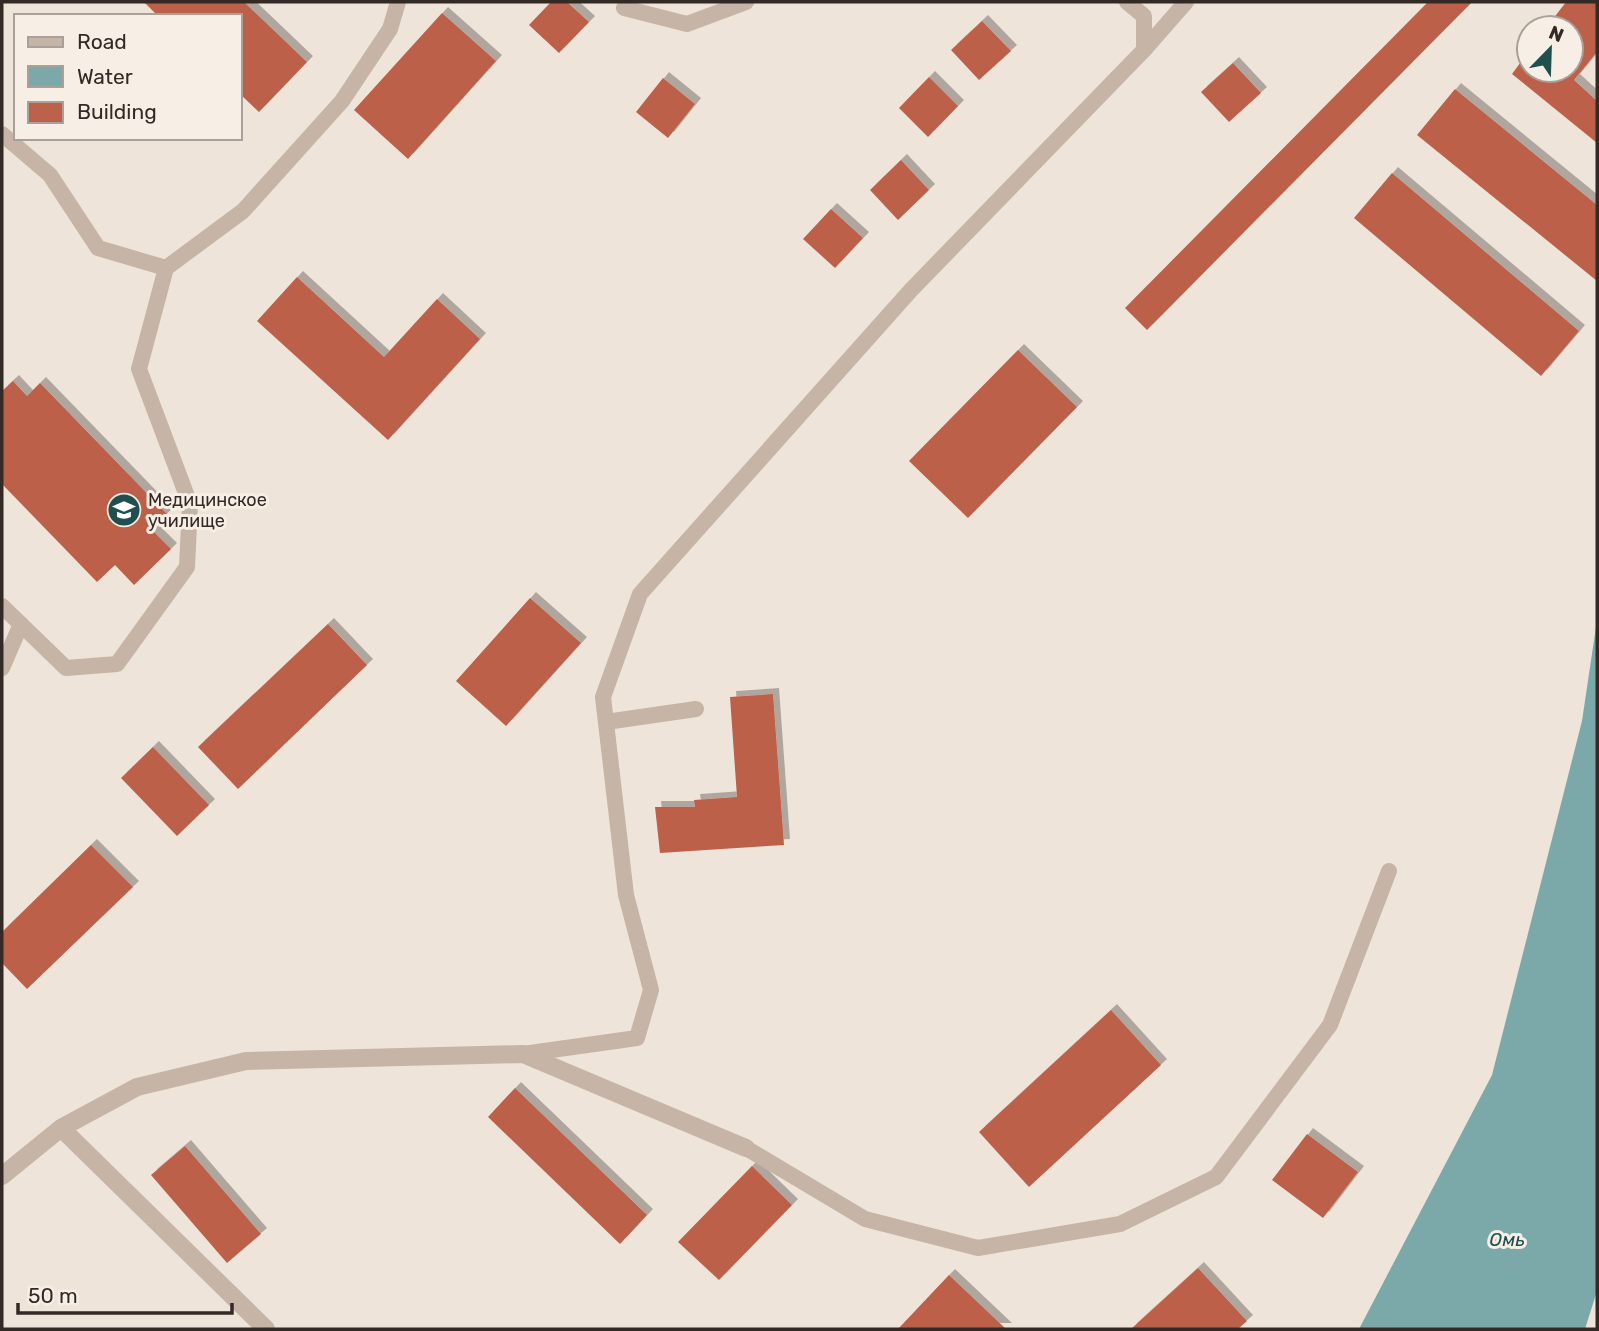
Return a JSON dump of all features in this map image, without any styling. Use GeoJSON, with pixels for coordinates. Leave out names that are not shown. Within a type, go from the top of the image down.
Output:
{"type":"FeatureCollection","features":[{"type":"Feature","properties":{"kind":"street"},"geometry":{"type":"LineString","coordinates":[[2,1176],[61,1128],[137,1087],[246,1061],[523,1054],[746,1148]]}},
{"type":"Feature","properties":{"kind":"street"},"geometry":{"type":"LineString","coordinates":[[61,1128],[266,1329]]}},
{"type":"Feature","properties":{"kind":"lane"},"geometry":{"type":"LineString","coordinates":[[2,606],[66,668],[117,664],[187,567],[191,504],[139,369],[166,268],[243,211],[342,102],[390,29],[398,2]]}},
{"type":"Feature","properties":{"kind":"lane"},"geometry":{"type":"LineString","coordinates":[[624,8],[687,24],[746,2]]}},
{"type":"Feature","properties":{"kind":"lane"},"geometry":{"type":"LineString","coordinates":[[1127,2],[1143,16],[1144,50]]}},
{"type":"Feature","properties":{"kind":"lane"},"geometry":{"type":"LineString","coordinates":[[523,1054],[637,1038],[652,990],[626,895],[603,697],[640,594],[911,289],[1144,50],[1186,2]]}},
{"type":"Feature","properties":{"kind":"lane"},"geometry":{"type":"LineString","coordinates":[[2,134],[50,175],[98,248],[166,268]]}},
{"type":"Feature","properties":{"kind":"lane"},"geometry":{"type":"LineString","coordinates":[[2,668],[21,624]]}},
{"type":"Feature","properties":{"kind":"lane"},"geometry":{"type":"LineString","coordinates":[[606,722],[695,709]]}},
{"type":"Feature","properties":{"kind":"lane"},"geometry":{"type":"LineString","coordinates":[[746,1148],[865,1219],[978,1248],[1120,1224],[1216,1177],[1331,1025],[1389,872]]}},
{"type":"Feature","properties":{"kind":"water","name":"Омь"},"geometry":{"type":"Polygon","coordinates":[[[1597,620],[1597,1291],[1585,1329],[1359,1329],[1492,1075],[1582,721],[1597,620]]]}},
{"type":"Feature","properties":{"kind":"building"},"geometry":{"type":"Polygon","coordinates":[[[144,2],[244,2],[307,62],[259,112],[242,96],[242,14],[156,14],[144,2]]]}},
{"type":"Feature","properties":{"kind":"building"},"geometry":{"type":"Polygon","coordinates":[[[551,2],[567,2],[589,22],[559,53],[529,25],[551,2]]]}},
{"type":"Feature","properties":{"kind":"building"},"geometry":{"type":"Polygon","coordinates":[[[1428,2],[1472,2],[1147,330],[1125,308],[1428,2]]]}},
{"type":"Feature","properties":{"kind":"building"},"geometry":{"type":"Polygon","coordinates":[[[1566,2],[1597,2],[1597,52],[1585,67],[1585,14],[1557,14],[1566,2]]]}},
{"type":"Feature","properties":{"kind":"building"},"geometry":{"type":"Polygon","coordinates":[[[442,13],[496,61],[408,159],[354,110],[442,13]]]}},
{"type":"Feature","properties":{"kind":"building"},"geometry":{"type":"Polygon","coordinates":[[[982,21],[1011,51],[979,80],[951,50],[982,21]]]}},
{"type":"Feature","properties":{"kind":"building"},"geometry":{"type":"Polygon","coordinates":[[[1233,63],[1261,93],[1229,122],[1201,92],[1233,63]]]}},
{"type":"Feature","properties":{"kind":"building"},"geometry":{"type":"Polygon","coordinates":[[[929,77],[958,106],[928,137],[899,108],[929,77]]]}},
{"type":"Feature","properties":{"kind":"building"},"geometry":{"type":"Polygon","coordinates":[[[663,78],[695,104],[668,138],[636,112],[663,78]]]}},
{"type":"Feature","properties":{"kind":"building"},"geometry":{"type":"Polygon","coordinates":[[[1524,84],[1578,84],[1597,101],[1597,143],[1524,84]]]}},
{"type":"Feature","properties":{"kind":"building"},"geometry":{"type":"Polygon","coordinates":[[[1455,89],[1597,205],[1597,281],[1417,135],[1455,89]]]}},
{"type":"Feature","properties":{"kind":"building"},"geometry":{"type":"Polygon","coordinates":[[[901,160],[929,190],[898,220],[870,190],[901,160]]]}},
{"type":"Feature","properties":{"kind":"building"},"geometry":{"type":"Polygon","coordinates":[[[1392,173],[1579,331],[1541,376],[1354,218],[1392,173]]]}},
{"type":"Feature","properties":{"kind":"building"},"geometry":{"type":"Polygon","coordinates":[[[831,209],[863,238],[835,268],[803,239],[831,209]]]}},
{"type":"Feature","properties":{"kind":"building"},"geometry":{"type":"Polygon","coordinates":[[[297,277],[384,357],[437,299],[480,339],[388,440],[257,321],[297,277]]]}},
{"type":"Feature","properties":{"kind":"building"},"geometry":{"type":"Polygon","coordinates":[[[1018,350],[1077,407],[968,518],[909,461],[1018,350]]]}},
{"type":"Feature","properties":{"kind":"building"},"geometry":{"type":"Polygon","coordinates":[[[13,381],[27,396],[40,383],[167,514],[151,529],[171,549],[134,585],[115,565],[97,582],[2,484],[2,391],[13,381]]]}},
{"type":"Feature","properties":{"kind":"building"},"geometry":{"type":"Polygon","coordinates":[[[530,598],[581,643],[506,726],[456,681],[530,598]]]}},
{"type":"Feature","properties":{"kind":"building"},"geometry":{"type":"Polygon","coordinates":[[[328,624],[367,665],[238,789],[198,747],[328,624]]]}},
{"type":"Feature","properties":{"kind":"building"},"geometry":{"type":"Polygon","coordinates":[[[773,694],[784,845],[660,853],[655,807],[695,807],[694,800],[737,797],[730,697],[773,694]]]}},
{"type":"Feature","properties":{"kind":"building"},"geometry":{"type":"Polygon","coordinates":[[[153,747],[209,805],[177,836],[121,778],[153,747]]]}},
{"type":"Feature","properties":{"kind":"building"},"geometry":{"type":"Polygon","coordinates":[[[91,845],[133,887],[27,989],[2,963],[2,932],[91,845]]]}},
{"type":"Feature","properties":{"kind":"building"},"geometry":{"type":"Polygon","coordinates":[[[1111,1010],[1161,1065],[1029,1187],[979,1132],[1111,1010]]]}},
{"type":"Feature","properties":{"kind":"building"},"geometry":{"type":"Polygon","coordinates":[[[515,1088],[647,1215],[620,1244],[488,1117],[515,1088]]]}},
{"type":"Feature","properties":{"kind":"building"},"geometry":{"type":"Polygon","coordinates":[[[1307,1134],[1358,1172],[1323,1218],[1272,1180],[1307,1134]]]}},
{"type":"Feature","properties":{"kind":"building"},"geometry":{"type":"Polygon","coordinates":[[[185,1146],[261,1234],[227,1263],[151,1175],[185,1146]]]}},
{"type":"Feature","properties":{"kind":"building"},"geometry":{"type":"Polygon","coordinates":[[[752,1166],[792,1205],[719,1280],[678,1242],[752,1166]]]}},
{"type":"Feature","properties":{"kind":"building"},"geometry":{"type":"Polygon","coordinates":[[[1198,1268],[1247,1321],[1238,1329],[1131,1329],[1198,1268]]]}},
{"type":"Feature","properties":{"kind":"building"},"geometry":{"type":"Polygon","coordinates":[[[949,1275],[1006,1329],[898,1329],[949,1275]]]}},
{"type":"Feature","properties":{"kind":"place","name":"Медицинское училище"},"geometry":{"type":"Point","coordinates":[124,510]}}]}
